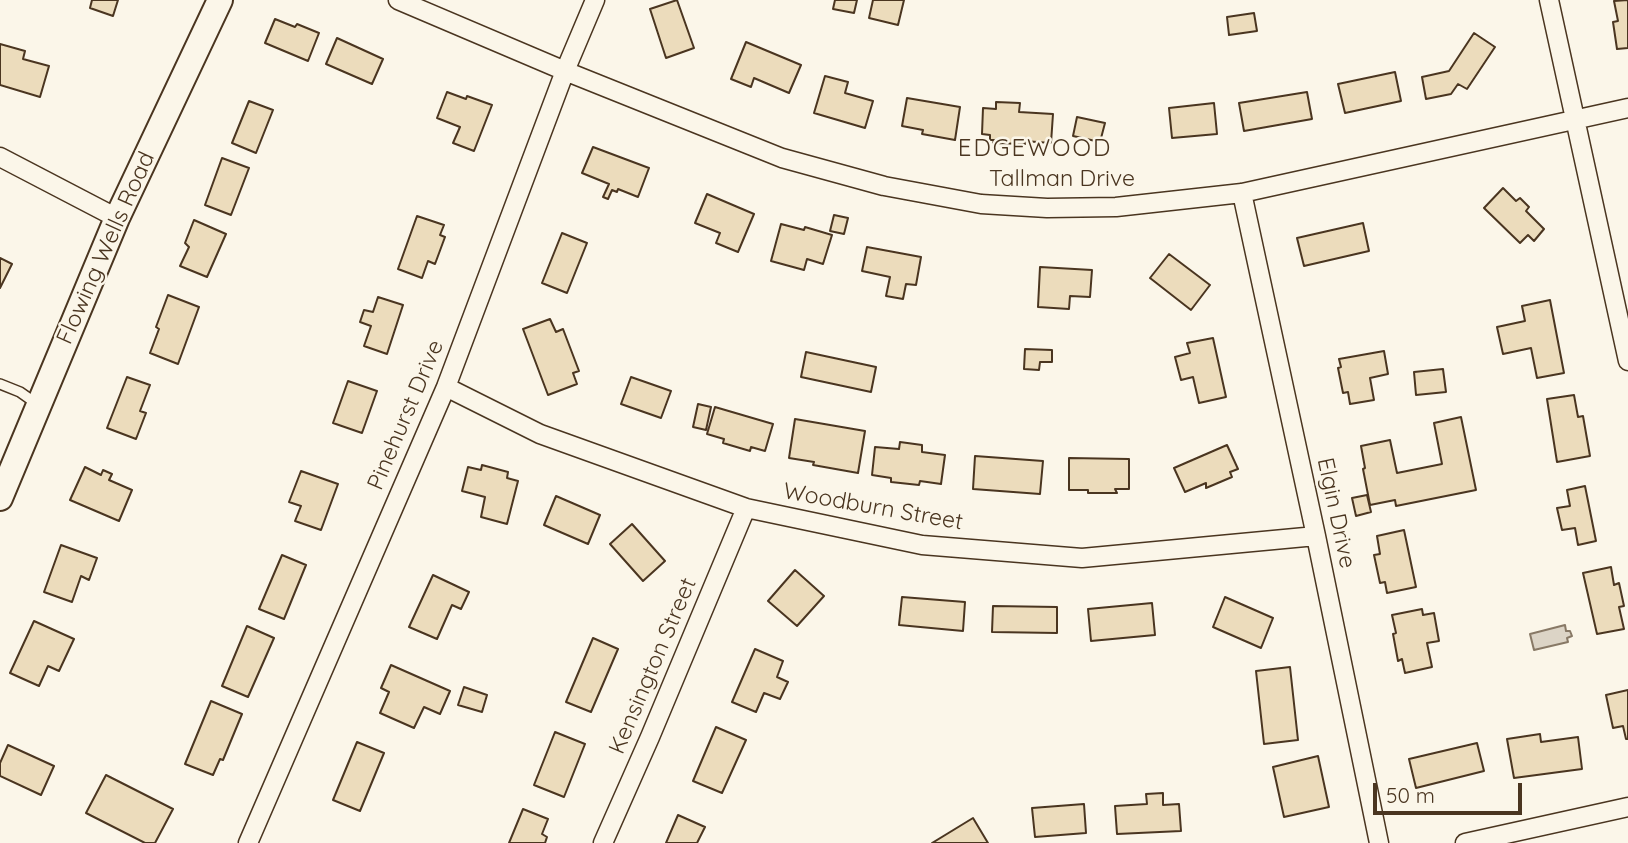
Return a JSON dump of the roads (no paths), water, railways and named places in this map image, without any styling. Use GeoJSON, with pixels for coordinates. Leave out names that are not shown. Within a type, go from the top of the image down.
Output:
{"type":"FeatureCollection","features":[{"type":"Feature","properties":{"kind":"main road","name":"Flowing Wells Road"},"geometry":{"type":"LineString","coordinates":[[0,498],[117,218],[220,0]]}},
{"type":"Feature","properties":{"kind":"street","name":"Tallman Drive"},"geometry":{"type":"LineString","coordinates":[[398,0],[565,71],[782,158],[884,186],[981,204],[1047,208],[1116,207],[1242,193],[1628,108]]}},
{"type":"Feature","properties":{"kind":"street","name":"Pinehurst Drive"},"geometry":{"type":"LineString","coordinates":[[248,843],[446,387],[565,71],[595,0]]}},
{"type":"Feature","properties":{"kind":"street"},"geometry":{"type":"LineString","coordinates":[[1549,0],[1628,361]]}},
{"type":"Feature","properties":{"kind":"street"},"geometry":{"type":"LineString","coordinates":[[0,157],[117,218]]}},
{"type":"Feature","properties":{"kind":"street","name":"Elgin Drive"},"geometry":{"type":"LineString","coordinates":[[1242,193],[1379,843]]}},
{"type":"Feature","properties":{"kind":"street","name":"Woodburn Street"},"geometry":{"type":"LineString","coordinates":[[446,387],[540,434],[746,508],[922,545],[1082,558],[1316,536]]}},
{"type":"Feature","properties":{"kind":"street","name":"Kensington Street"},"geometry":{"type":"LineString","coordinates":[[603,843],[746,508]]}},
{"type":"Feature","properties":{"kind":"street"},"geometry":{"type":"LineString","coordinates":[[1465,843],[1628,807]]}},
{"type":"Feature","properties":{"kind":"lane"},"geometry":{"type":"LineString","coordinates":[[0,384],[20,392],[39,405]]}},
{"type":"Feature","properties":{"kind":"district","name":"EDGEWOOD"},"geometry":{"type":"Point","coordinates":[1035,149]}}]}
